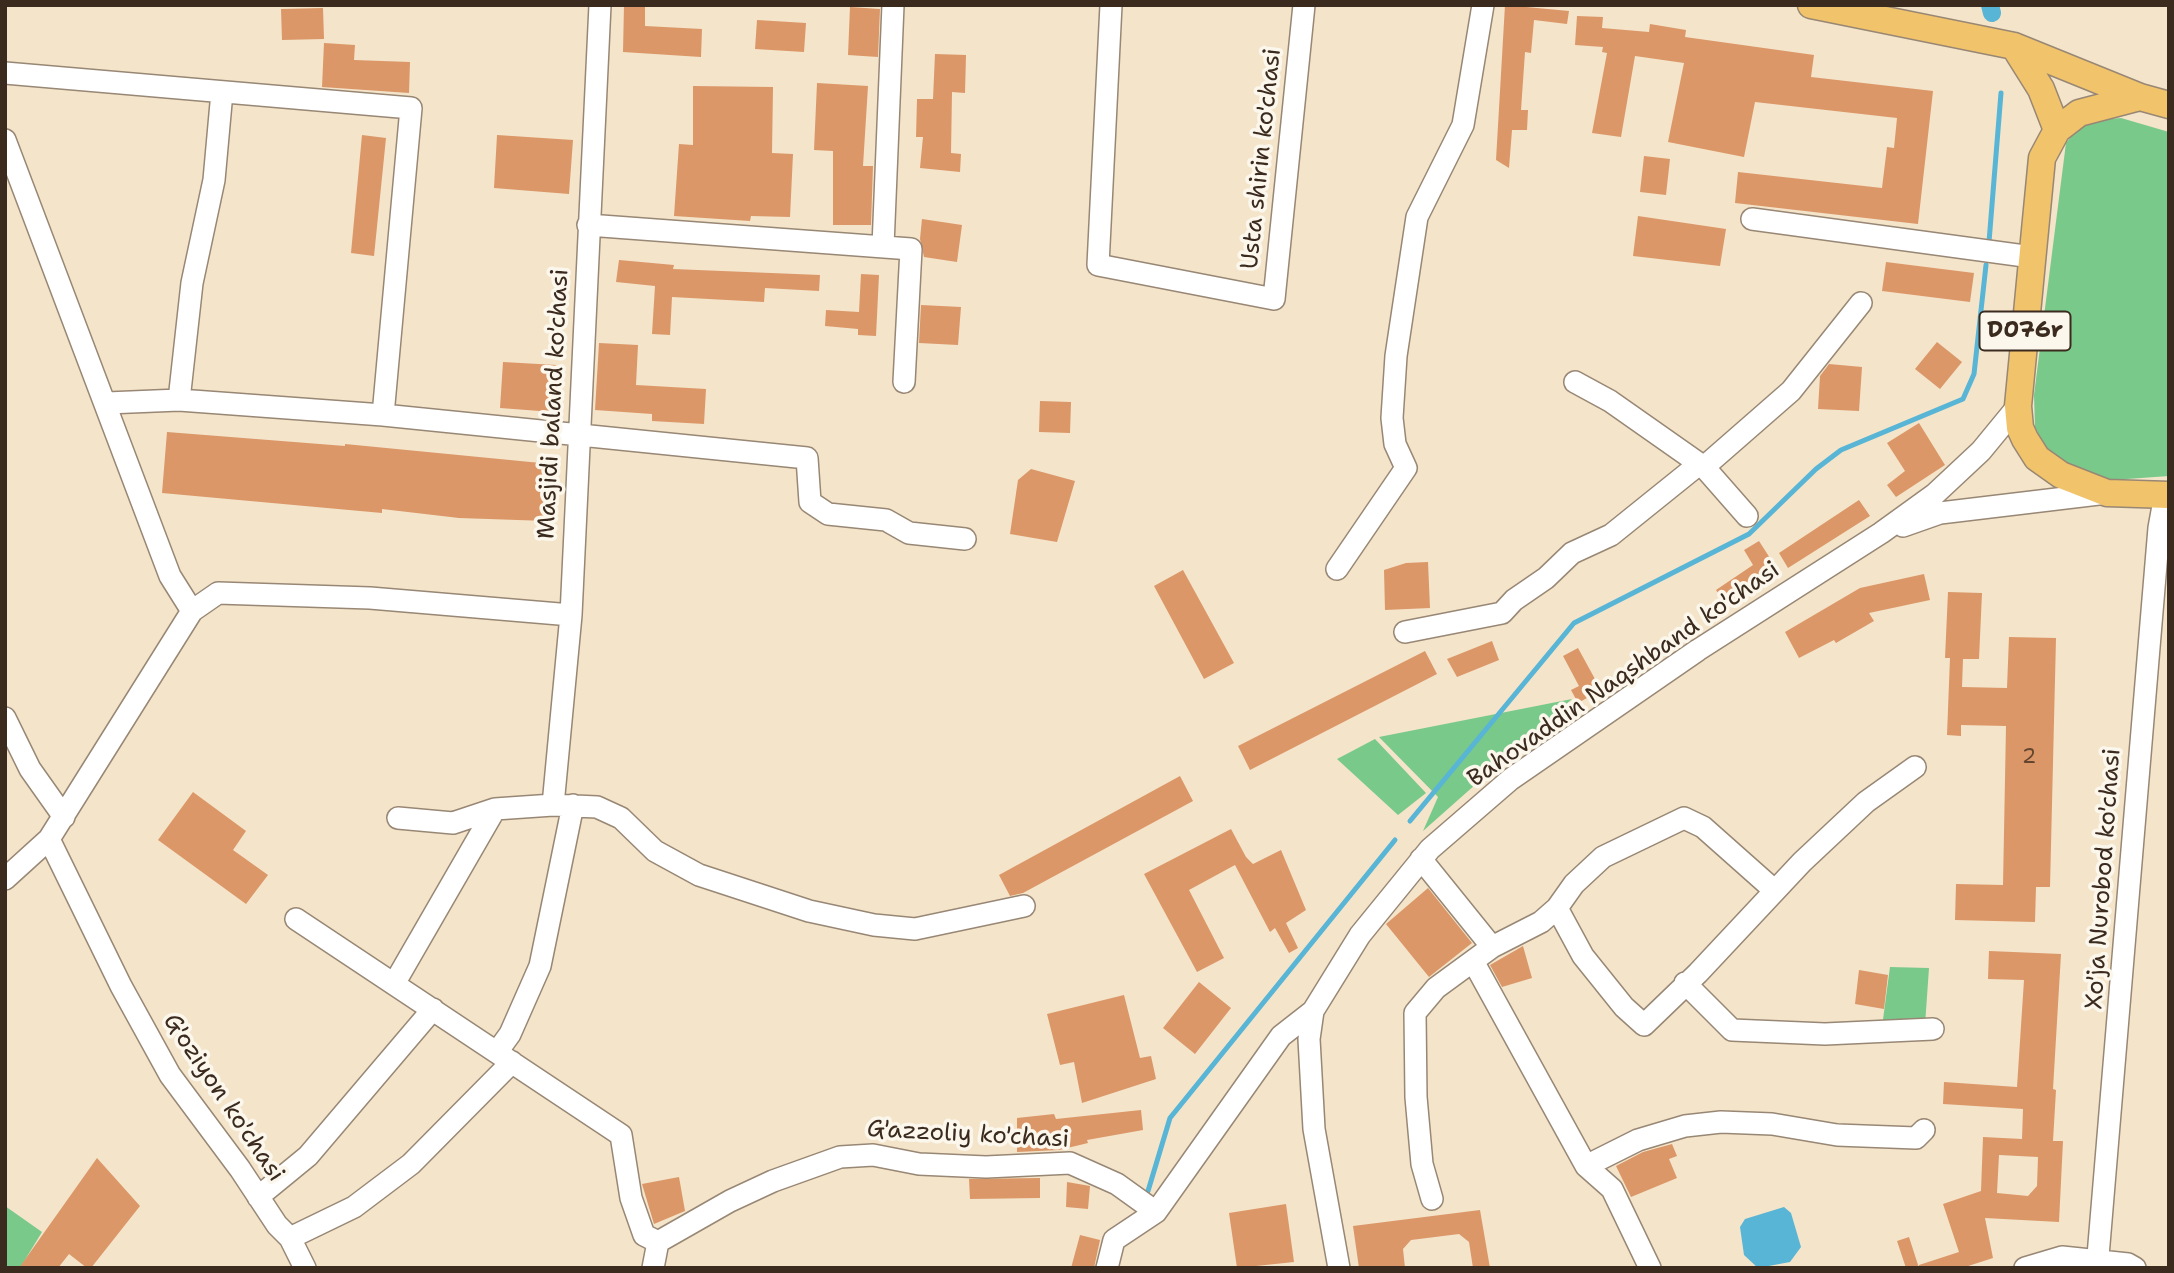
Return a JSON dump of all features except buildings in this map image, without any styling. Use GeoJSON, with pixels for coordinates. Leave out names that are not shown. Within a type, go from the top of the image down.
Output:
{"type":"FeatureCollection","features":[{"type":"Feature","properties":{"kind":"main road"},"geometry":{"type":"LineString","coordinates":[[1811,5],[2014,46],[2140,97],[2169,105]]}},
{"type":"Feature","properties":{"kind":"main road"},"geometry":{"type":"LineString","coordinates":[[2014,46],[2041,89],[2057,130],[2079,113],[2140,97]]}},
{"type":"Feature","properties":{"kind":"main road","name":"D076r"},"geometry":{"type":"LineString","coordinates":[[2018,406],[2042,158],[2057,130]]}},
{"type":"Feature","properties":{"kind":"main road"},"geometry":{"type":"LineString","coordinates":[[2018,406],[2020,428],[2025,439],[2037,458],[2061,475],[2106,493],[2167,495]]}},
{"type":"Feature","properties":{"kind":"street","name":"Masjidi baland ko'chasi"},"geometry":{"type":"LineString","coordinates":[[290,1238],[354,1207],[411,1164],[505,1057],[510,1034],[540,966],[563,805],[600,5]]}},
{"type":"Feature","properties":{"kind":"street"},"geometry":{"type":"LineString","coordinates":[[883,246],[893,5]]}},
{"type":"Feature","properties":{"kind":"street","name":"Usta shirin ko'chasi"},"geometry":{"type":"LineString","coordinates":[[1111,5],[1098,265],[1274,299],[1304,5]]}},
{"type":"Feature","properties":{"kind":"street"},"geometry":{"type":"LineString","coordinates":[[1337,569],[1406,468],[1395,444],[1392,418],[1396,356],[1417,217],[1463,125],[1483,5]]}},
{"type":"Feature","properties":{"kind":"street"},"geometry":{"type":"LineString","coordinates":[[5,74],[411,107],[383,415]]}},
{"type":"Feature","properties":{"kind":"street"},"geometry":{"type":"LineString","coordinates":[[179,400],[191,283],[214,180],[222,92]]}},
{"type":"Feature","properties":{"kind":"street"},"geometry":{"type":"LineString","coordinates":[[5,139],[107,403],[170,576],[192,611]]}},
{"type":"Feature","properties":{"kind":"street"},"geometry":{"type":"LineString","coordinates":[[1752,219],[2032,257]]}},
{"type":"Feature","properties":{"kind":"street"},"geometry":{"type":"LineString","coordinates":[[588,225],[911,250],[904,382]]}},
{"type":"Feature","properties":{"kind":"street"},"geometry":{"type":"LineString","coordinates":[[1405,632],[1502,613],[1572,553],[1611,535],[1701,466],[1791,391],[1861,303]]}},
{"type":"Feature","properties":{"kind":"street"},"geometry":{"type":"LineString","coordinates":[[1575,382],[1610,401],[1701,466],[1747,516]]}},
{"type":"Feature","properties":{"kind":"street"},"geometry":{"type":"LineString","coordinates":[[107,403],[179,400],[383,415],[578,438],[807,458],[810,502],[828,514],[886,520],[909,533],[965,539]]}},
{"type":"Feature","properties":{"kind":"street","name":"Bahovaddin Naqshband ko'chasi"},"geometry":{"type":"LineString","coordinates":[[1107,1268],[1114,1240],[1156,1212],[1281,1035],[1313,1011],[1360,935],[1421,859],[1511,779],[1698,650],[1881,533],[1935,494],[1981,451],[2018,406]]}},
{"type":"Feature","properties":{"kind":"street","name":"Bahovaddin Naqshband ko'chasi"},"geometry":{"type":"LineString","coordinates":[[1881,533],[1940,513],[2106,493]]}},
{"type":"Feature","properties":{"kind":"street","name":"Xo'ja Nurobod ko'chasi"},"geometry":{"type":"LineString","coordinates":[[2098,1264],[2158,541],[2167,495]]}},
{"type":"Feature","properties":{"kind":"street"},"geometry":{"type":"LineString","coordinates":[[5,879],[49,839],[192,611],[218,593],[370,598],[571,615]]}},
{"type":"Feature","properties":{"kind":"street"},"geometry":{"type":"LineString","coordinates":[[5,718],[30,769],[64,817]]}},
{"type":"Feature","properties":{"kind":"street"},"geometry":{"type":"LineString","coordinates":[[1557,908],[1583,956],[1624,1007],[1644,1025],[1774,890],[1866,802],[1915,767]]}},
{"type":"Feature","properties":{"kind":"street"},"geometry":{"type":"LineString","coordinates":[[398,818],[453,823],[495,809],[563,805],[597,807],[621,818],[655,851],[699,875],[822,914],[874,925],[915,929],[1024,906]]}},
{"type":"Feature","properties":{"kind":"street"},"geometry":{"type":"LineString","coordinates":[[394,984],[495,809]]}},
{"type":"Feature","properties":{"kind":"street"},"geometry":{"type":"LineString","coordinates":[[1432,1199],[1422,1164],[1416,1097],[1415,1013],[1436,988],[1492,947],[1541,922],[1557,908],[1574,884],[1603,857],[1684,818],[1703,827],[1774,890]]}},
{"type":"Feature","properties":{"kind":"street","name":"G'oziyon ko'chasi"},"geometry":{"type":"LineString","coordinates":[[49,839],[121,986],[170,1075],[276,1225],[290,1238],[305,1268]]}},
{"type":"Feature","properties":{"kind":"street"},"geometry":{"type":"LineString","coordinates":[[1421,859],[1492,947]]}},
{"type":"Feature","properties":{"kind":"street"},"geometry":{"type":"LineString","coordinates":[[296,919],[621,1135],[631,1198],[644,1235],[658,1242],[653,1268]]}},
{"type":"Feature","properties":{"kind":"street"},"geometry":{"type":"LineString","coordinates":[[1473,961],[1586,1166],[1612,1189],[1650,1268]]}},
{"type":"Feature","properties":{"kind":"street"},"geometry":{"type":"LineString","coordinates":[[1685,983],[1732,1030],[1825,1034],[1933,1029]]}},
{"type":"Feature","properties":{"kind":"street"},"geometry":{"type":"LineString","coordinates":[[258,1197],[308,1156],[433,1009]]}},
{"type":"Feature","properties":{"kind":"street","name":"Bahovaddin Naqshband ko'chasi"},"geometry":{"type":"LineString","coordinates":[[1313,1011],[1309,1039],[1314,1129],[1339,1268]]}},
{"type":"Feature","properties":{"kind":"street"},"geometry":{"type":"LineString","coordinates":[[1586,1166],[1638,1140],[1685,1126],[1721,1122],[1772,1124],[1837,1135],[1916,1138],[1924,1130]]}},
{"type":"Feature","properties":{"kind":"street","name":"G'azzoliy ko'chasi"},"geometry":{"type":"LineString","coordinates":[[658,1242],[730,1201],[792,1173],[841,1157],[873,1155],[919,1164],[1070,1163],[1116,1184],[1156,1212]]}},
{"type":"Feature","properties":{"kind":"street"},"geometry":{"type":"LineString","coordinates":[[2025,1268],[2062,1257],[2135,1268]]}},
{"type":"Feature","properties":{"kind":"green space"},"geometry":{"type":"Polygon","coordinates":[[[2121,118],[2169,132],[2169,476],[2113,480],[2081,471],[2060,461],[2046,449],[2035,427],[2034,395],[2066,143],[2084,121],[2121,118]]]}},
{"type":"Feature","properties":{"kind":"green space"},"geometry":{"type":"Polygon","coordinates":[[[1572,699],[1423,831],[1438,797],[1379,737],[1572,699]]]}},
{"type":"Feature","properties":{"kind":"green space"},"geometry":{"type":"Polygon","coordinates":[[[1375,739],[1426,793],[1398,815],[1337,759],[1375,739]]]}},
{"type":"Feature","properties":{"kind":"green space"},"geometry":{"type":"Polygon","coordinates":[[[1890,967],[1929,968],[1925,1025],[1882,1027],[1890,967]]]}},
{"type":"Feature","properties":{"kind":"green space"},"geometry":{"type":"Polygon","coordinates":[[[5,1206],[42,1232],[20,1268],[5,1268],[5,1206]]]}},
{"type":"Feature","properties":{"kind":"water"},"geometry":{"type":"Polygon","coordinates":[[[1784,1207],[1791,1213],[1801,1247],[1790,1262],[1758,1268],[1744,1255],[1740,1227],[1745,1219],[1784,1207]]]}},
{"type":"Feature","properties":{"kind":"waterway"},"geometry":{"type":"LineString","coordinates":[[1990,5],[1992,13]]}},
{"type":"Feature","properties":{"kind":"waterway"},"geometry":{"type":"LineString","coordinates":[[1989,242],[2001,93]]}},
{"type":"Feature","properties":{"kind":"waterway"},"geometry":{"type":"LineString","coordinates":[[1410,821],[1574,623],[1749,534],[1816,469],[1841,450],[1963,399],[1974,374],[1986,265]]}},
{"type":"Feature","properties":{"kind":"waterway"},"geometry":{"type":"LineString","coordinates":[[1148,1191],[1170,1118],[1395,840]]}}]}
